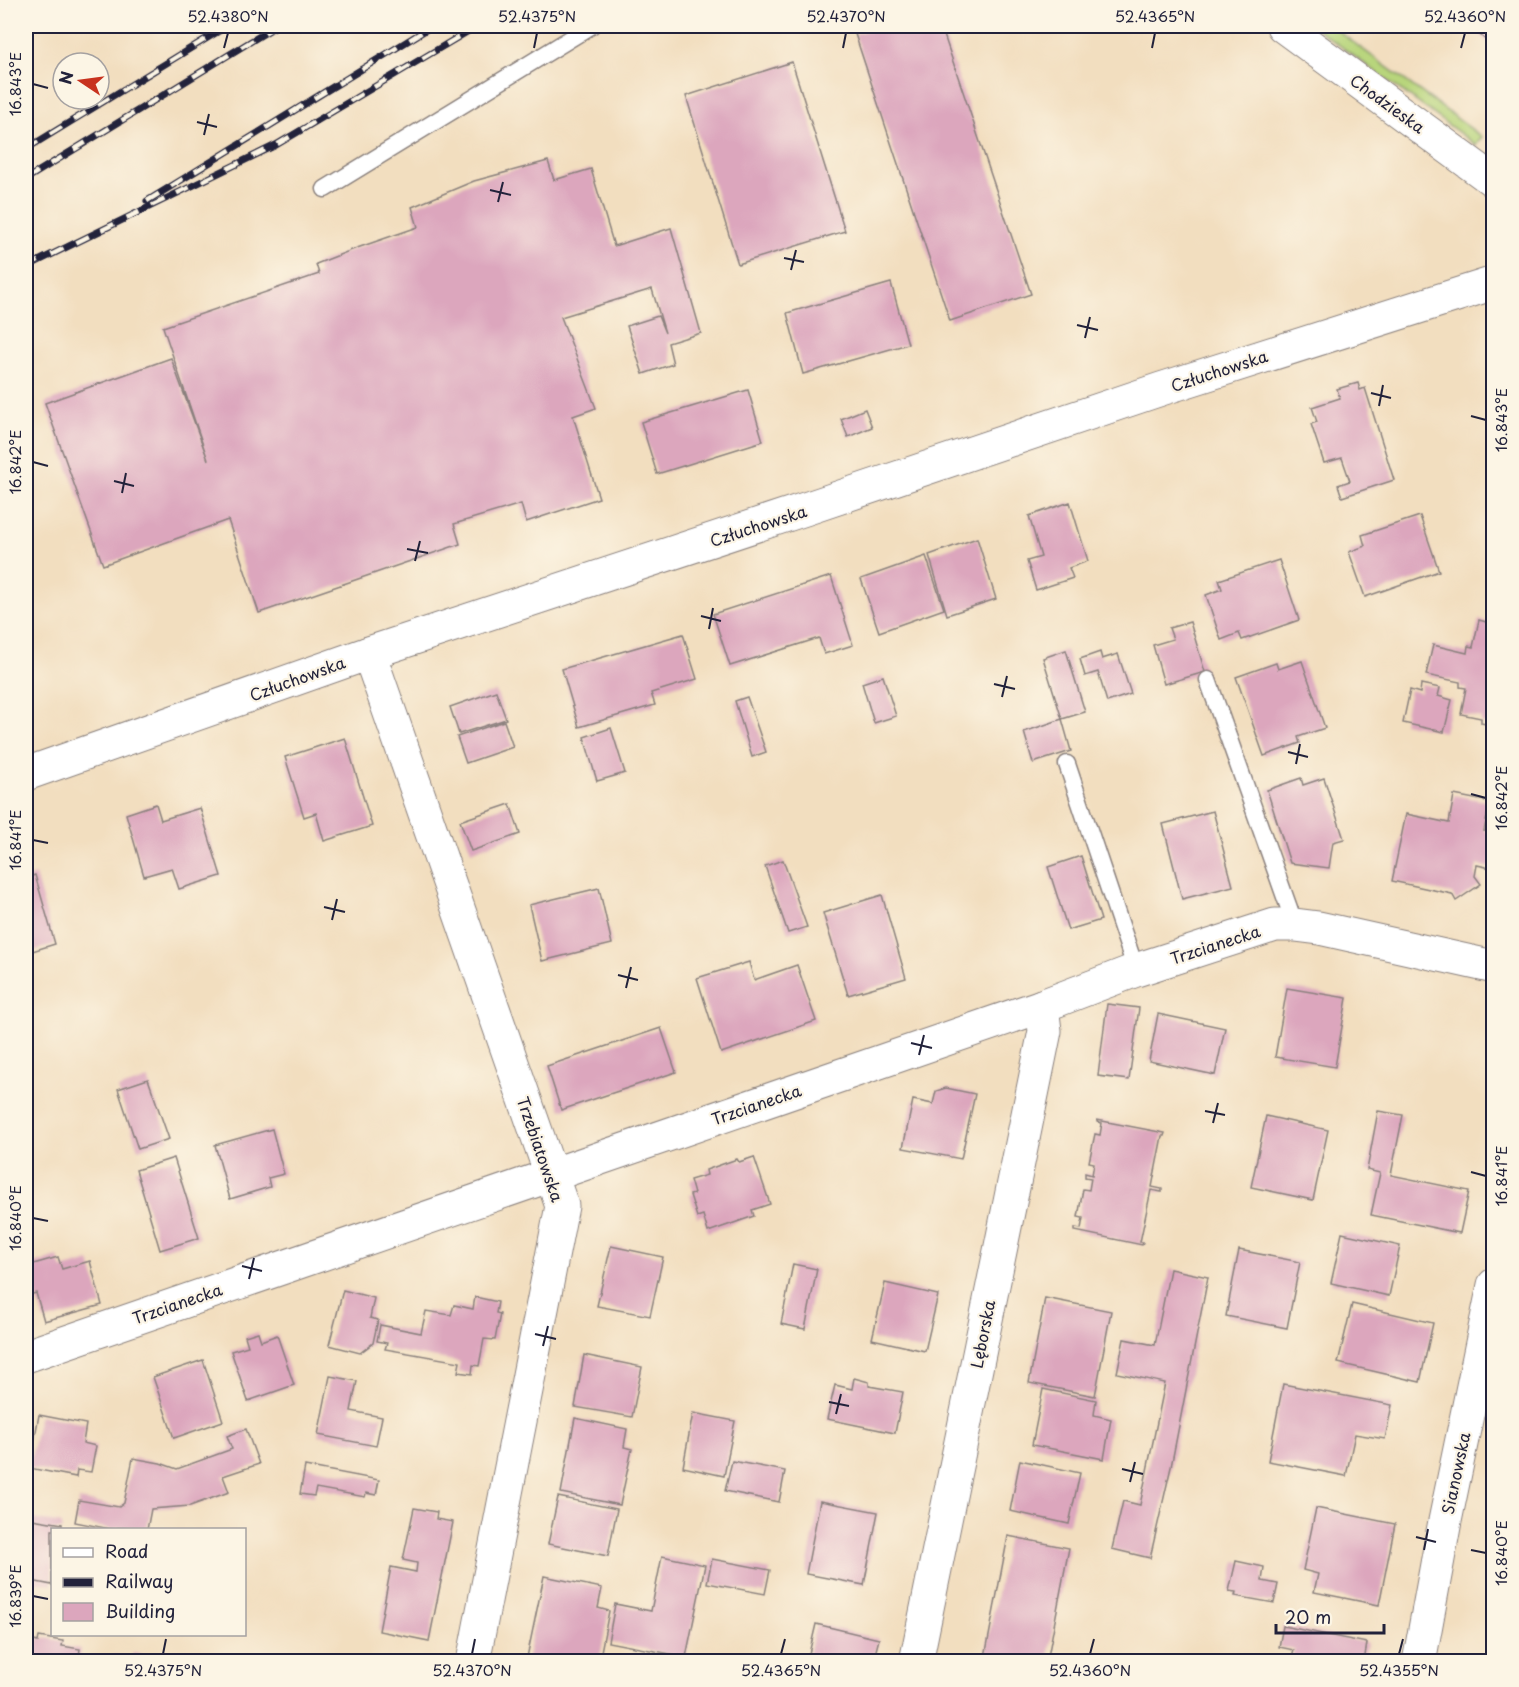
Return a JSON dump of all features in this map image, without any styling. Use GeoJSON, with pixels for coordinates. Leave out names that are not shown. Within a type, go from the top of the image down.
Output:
{"type":"FeatureCollection","features":[{"type":"Feature","properties":{"kind":"street","name":"Chodzieska"},"geometry":{"type":"LineString","coordinates":[[1283,26],[1494,181]]}},
{"type":"Feature","properties":{"kind":"street","name":"Człuchowska"},"geometry":{"type":"LineString","coordinates":[[26,774],[369,653],[745,530],[1161,389],[1494,283]]}},
{"type":"Feature","properties":{"kind":"street","name":"Trzebiatowska"},"geometry":{"type":"LineString","coordinates":[[369,653],[562,1206],[472,1662]]}},
{"type":"Feature","properties":{"kind":"street","name":"Trzcianecka"},"geometry":{"type":"LineString","coordinates":[[26,1356],[1042,1006],[1136,970],[1275,925],[1319,928],[1494,967]]}},
{"type":"Feature","properties":{"kind":"street","name":"Lęborska"},"geometry":{"type":"LineString","coordinates":[[916,1662],[1006,1215],[1046,1032],[1042,1006]]}},
{"type":"Feature","properties":{"kind":"street","name":"Sianowska"},"geometry":{"type":"LineString","coordinates":[[1419,1662],[1445,1521],[1494,1285]]}},
{"type":"Feature","properties":{"kind":"lane"},"geometry":{"type":"LineString","coordinates":[[325,189],[591,26]]}},
{"type":"Feature","properties":{"kind":"lane"},"geometry":{"type":"LineString","coordinates":[[1208,680],[1294,925]]}},
{"type":"Feature","properties":{"kind":"lane"},"geometry":{"type":"LineString","coordinates":[[1067,764],[1136,970]]}},
{"type":"Feature","properties":{"kind":"green space"},"geometry":{"type":"Polygon","coordinates":[[[1313,26],[1331,26],[1482,137],[1476,145],[1313,26]]]}},
{"type":"Feature","properties":{"kind":"building"},"geometry":{"type":"Polygon","coordinates":[[[880,26],[941,26],[1031,294],[950,321],[855,34],[880,26]]]}},
{"type":"Feature","properties":{"kind":"building"},"geometry":{"type":"Polygon","coordinates":[[[1469,26],[1494,26],[1494,47],[1473,29],[1470,33],[1468,31],[1471,27],[1469,26]]]}},
{"type":"Feature","properties":{"kind":"building"},"geometry":{"type":"Polygon","coordinates":[[[792,62],[845,231],[738,264],[686,96],[792,62]]]}},
{"type":"Feature","properties":{"kind":"building"},"geometry":{"type":"Polygon","coordinates":[[[548,161],[554,180],[591,169],[614,246],[671,228],[701,333],[668,343],[673,364],[643,374],[627,326],[658,316],[665,333],[652,289],[561,317],[596,408],[573,416],[599,498],[526,522],[521,504],[454,524],[460,544],[259,613],[228,520],[103,565],[45,403],[171,358],[208,460],[163,327],[319,274],[316,264],[418,227],[412,207],[474,181],[548,161]]]}},
{"type":"Feature","properties":{"kind":"building"},"geometry":{"type":"Polygon","coordinates":[[[891,283],[908,344],[803,374],[787,313],[891,283]]]}},
{"type":"Feature","properties":{"kind":"building"},"geometry":{"type":"Polygon","coordinates":[[[1358,383],[1360,390],[1365,388],[1394,480],[1342,497],[1338,485],[1350,481],[1342,458],[1324,463],[1311,424],[1317,422],[1312,407],[1340,398],[1337,389],[1358,383]]]}},
{"type":"Feature","properties":{"kind":"building"},"geometry":{"type":"Polygon","coordinates":[[[748,390],[763,441],[657,474],[641,422],[748,390]]]}},
{"type":"Feature","properties":{"kind":"building"},"geometry":{"type":"Polygon","coordinates":[[[865,409],[872,427],[848,437],[841,419],[865,409]]]}},
{"type":"Feature","properties":{"kind":"building"},"geometry":{"type":"Polygon","coordinates":[[[1070,502],[1088,561],[1069,568],[1073,578],[1036,590],[1027,561],[1041,557],[1029,516],[1070,502]]]}},
{"type":"Feature","properties":{"kind":"building"},"geometry":{"type":"Polygon","coordinates":[[[1420,516],[1439,571],[1365,597],[1349,552],[1365,546],[1362,535],[1420,516]]]}},
{"type":"Feature","properties":{"kind":"building"},"geometry":{"type":"Polygon","coordinates":[[[977,538],[996,599],[947,615],[929,555],[977,538]]]}},
{"type":"Feature","properties":{"kind":"building"},"geometry":{"type":"Polygon","coordinates":[[[926,556],[944,609],[879,632],[861,579],[926,556]]]}},
{"type":"Feature","properties":{"kind":"building"},"geometry":{"type":"Polygon","coordinates":[[[1279,560],[1299,620],[1242,640],[1239,633],[1221,640],[1206,595],[1222,589],[1219,580],[1279,560]]]}},
{"type":"Feature","properties":{"kind":"building"},"geometry":{"type":"Polygon","coordinates":[[[831,576],[853,645],[824,654],[819,638],[730,666],[713,614],[831,576]]]}},
{"type":"Feature","properties":{"kind":"building"},"geometry":{"type":"Polygon","coordinates":[[[1493,613],[1494,726],[1481,723],[1481,718],[1461,714],[1466,688],[1460,687],[1460,682],[1426,675],[1433,645],[1467,653],[1468,646],[1473,647],[1479,620],[1490,623],[1493,613]]]}},
{"type":"Feature","properties":{"kind":"building"},"geometry":{"type":"Polygon","coordinates":[[[1190,622],[1205,672],[1164,684],[1153,645],[1173,639],[1169,628],[1190,622]]]}},
{"type":"Feature","properties":{"kind":"building"},"geometry":{"type":"Polygon","coordinates":[[[683,634],[697,679],[651,693],[655,705],[579,727],[562,669],[683,634]]]}},
{"type":"Feature","properties":{"kind":"building"},"geometry":{"type":"Polygon","coordinates":[[[1066,650],[1085,712],[1062,719],[1043,658],[1066,650]]]}},
{"type":"Feature","properties":{"kind":"building"},"geometry":{"type":"Polygon","coordinates":[[[1100,652],[1102,659],[1118,654],[1131,694],[1107,702],[1098,672],[1085,676],[1080,659],[1100,652]]]}},
{"type":"Feature","properties":{"kind":"building"},"geometry":{"type":"Polygon","coordinates":[[[1302,661],[1325,728],[1298,737],[1300,743],[1264,756],[1236,677],[1276,663],[1278,669],[1302,661]]]}},
{"type":"Feature","properties":{"kind":"building"},"geometry":{"type":"Polygon","coordinates":[[[883,676],[896,716],[874,723],[862,683],[883,676]]]}},
{"type":"Feature","properties":{"kind":"building"},"geometry":{"type":"Polygon","coordinates":[[[1421,684],[1440,688],[1438,696],[1452,700],[1444,732],[1403,723],[1410,690],[1420,693],[1421,684]]]}},
{"type":"Feature","properties":{"kind":"building"},"geometry":{"type":"Polygon","coordinates":[[[496,691],[506,719],[459,734],[450,707],[496,691]]]}},
{"type":"Feature","properties":{"kind":"building"},"geometry":{"type":"Polygon","coordinates":[[[747,697],[766,752],[752,757],[735,701],[747,697]]]}},
{"type":"Feature","properties":{"kind":"building"},"geometry":{"type":"Polygon","coordinates":[[[1062,719],[1071,751],[1033,763],[1024,732],[1062,719]]]}},
{"type":"Feature","properties":{"kind":"building"},"geometry":{"type":"Polygon","coordinates":[[[504,721],[513,747],[466,763],[457,737],[504,721]]]}},
{"type":"Feature","properties":{"kind":"building"},"geometry":{"type":"Polygon","coordinates":[[[611,728],[625,773],[597,781],[584,737],[611,728]]]}},
{"type":"Feature","properties":{"kind":"building"},"geometry":{"type":"Polygon","coordinates":[[[345,738],[372,826],[324,841],[316,813],[304,817],[285,757],[345,738]]]}},
{"type":"Feature","properties":{"kind":"building"},"geometry":{"type":"Polygon","coordinates":[[[1301,778],[1303,785],[1324,778],[1344,839],[1333,842],[1329,868],[1290,863],[1267,790],[1301,778]]]}},
{"type":"Feature","properties":{"kind":"building"},"geometry":{"type":"Polygon","coordinates":[[[1454,795],[1490,802],[1484,831],[1494,832],[1494,858],[1491,868],[1477,865],[1475,876],[1481,884],[1456,901],[1452,894],[1392,881],[1406,814],[1449,823],[1454,795]]]}},
{"type":"Feature","properties":{"kind":"building"},"geometry":{"type":"Polygon","coordinates":[[[156,804],[161,820],[200,808],[221,876],[179,889],[172,868],[144,876],[126,814],[156,804]]]}},
{"type":"Feature","properties":{"kind":"building"},"geometry":{"type":"Polygon","coordinates":[[[510,804],[520,834],[471,851],[460,821],[510,804]]]}},
{"type":"Feature","properties":{"kind":"building"},"geometry":{"type":"Polygon","coordinates":[[[1213,811],[1233,886],[1182,899],[1163,824],[1213,811]]]}},
{"type":"Feature","properties":{"kind":"building"},"geometry":{"type":"Polygon","coordinates":[[[1081,856],[1101,920],[1068,930],[1048,867],[1081,856]]]}},
{"type":"Feature","properties":{"kind":"building"},"geometry":{"type":"Polygon","coordinates":[[[783,860],[807,927],[788,933],[765,866],[783,860]]]}},
{"type":"Feature","properties":{"kind":"building"},"geometry":{"type":"Polygon","coordinates":[[[35,875],[55,944],[26,953],[26,878],[35,875]]]}},
{"type":"Feature","properties":{"kind":"building"},"geometry":{"type":"Polygon","coordinates":[[[599,888],[612,944],[542,961],[529,905],[599,888]]]}},
{"type":"Feature","properties":{"kind":"building"},"geometry":{"type":"Polygon","coordinates":[[[882,895],[906,978],[848,995],[823,913],[882,895]]]}},
{"type":"Feature","properties":{"kind":"building"},"geometry":{"type":"Polygon","coordinates":[[[749,962],[754,980],[797,965],[816,1021],[721,1053],[697,978],[749,962]]]}},
{"type":"Feature","properties":{"kind":"building"},"geometry":{"type":"Polygon","coordinates":[[[1287,988],[1347,998],[1335,1067],[1275,1057],[1287,988]]]}},
{"type":"Feature","properties":{"kind":"building"},"geometry":{"type":"Polygon","coordinates":[[[1107,1004],[1139,1008],[1129,1080],[1098,1076],[1107,1004]]]}},
{"type":"Feature","properties":{"kind":"building"},"geometry":{"type":"Polygon","coordinates":[[[1158,1014],[1225,1028],[1215,1075],[1149,1061],[1158,1014]]]}},
{"type":"Feature","properties":{"kind":"building"},"geometry":{"type":"Polygon","coordinates":[[[661,1028],[676,1072],[561,1110],[547,1066],[661,1028]]]}},
{"type":"Feature","properties":{"kind":"building"},"geometry":{"type":"Polygon","coordinates":[[[148,1079],[169,1139],[138,1149],[118,1089],[148,1079]]]}},
{"type":"Feature","properties":{"kind":"building"},"geometry":{"type":"Polygon","coordinates":[[[946,1088],[975,1094],[961,1159],[903,1148],[913,1100],[933,1104],[936,1091],[946,1088]]]}},
{"type":"Feature","properties":{"kind":"building"},"geometry":{"type":"Polygon","coordinates":[[[1378,1111],[1403,1115],[1391,1175],[1469,1191],[1460,1233],[1371,1215],[1380,1173],[1367,1170],[1378,1111]]]}},
{"type":"Feature","properties":{"kind":"building"},"geometry":{"type":"Polygon","coordinates":[[[1266,1116],[1328,1130],[1313,1200],[1251,1187],[1266,1116]]]}},
{"type":"Feature","properties":{"kind":"building"},"geometry":{"type":"Polygon","coordinates":[[[1097,1120],[1165,1133],[1162,1136],[1152,1187],[1162,1189],[1162,1192],[1151,1190],[1140,1242],[1143,1242],[1142,1245],[1075,1231],[1075,1228],[1081,1229],[1083,1218],[1078,1217],[1083,1189],[1089,1190],[1091,1178],[1085,1177],[1085,1173],[1092,1175],[1094,1163],[1089,1162],[1095,1134],[1100,1135],[1102,1123],[1097,1120]]]}},
{"type":"Feature","properties":{"kind":"building"},"geometry":{"type":"Polygon","coordinates":[[[272,1129],[284,1174],[268,1178],[270,1187],[230,1199],[215,1145],[272,1129]]]}},
{"type":"Feature","properties":{"kind":"building"},"geometry":{"type":"Polygon","coordinates":[[[754,1157],[770,1204],[752,1210],[754,1216],[708,1232],[703,1215],[697,1217],[690,1195],[694,1194],[690,1180],[707,1175],[706,1170],[737,1159],[739,1162],[754,1157]]]}},
{"type":"Feature","properties":{"kind":"building"},"geometry":{"type":"Polygon","coordinates":[[[174,1158],[199,1238],[160,1250],[136,1170],[174,1158]]]}},
{"type":"Feature","properties":{"kind":"building"},"geometry":{"type":"Polygon","coordinates":[[[1342,1233],[1400,1246],[1389,1296],[1331,1283],[1342,1233]]]}},
{"type":"Feature","properties":{"kind":"building"},"geometry":{"type":"Polygon","coordinates":[[[611,1246],[663,1257],[650,1316],[597,1306],[611,1246]]]}},
{"type":"Feature","properties":{"kind":"building"},"geometry":{"type":"Polygon","coordinates":[[[1239,1250],[1300,1262],[1287,1328],[1226,1316],[1239,1250]]]}},
{"type":"Feature","properties":{"kind":"building"},"geometry":{"type":"Polygon","coordinates":[[[26,1251],[30,1265],[58,1257],[62,1269],[90,1261],[102,1305],[44,1321],[36,1293],[26,1296],[26,1251]]]}},
{"type":"Feature","properties":{"kind":"building"},"geometry":{"type":"Polygon","coordinates":[[[793,1264],[817,1269],[805,1329],[781,1324],[793,1264]]]}},
{"type":"Feature","properties":{"kind":"building"},"geometry":{"type":"Polygon","coordinates":[[[1170,1269],[1208,1277],[1171,1467],[1150,1558],[1112,1549],[1123,1501],[1140,1505],[1165,1383],[1117,1373],[1124,1339],[1155,1345],[1170,1269]]]}},
{"type":"Feature","properties":{"kind":"building"},"geometry":{"type":"Polygon","coordinates":[[[885,1283],[938,1295],[925,1351],[872,1339],[885,1283]]]}},
{"type":"Feature","properties":{"kind":"building"},"geometry":{"type":"Polygon","coordinates":[[[343,1290],[374,1298],[370,1318],[378,1320],[373,1343],[360,1353],[329,1345],[343,1290]]]}},
{"type":"Feature","properties":{"kind":"building"},"geometry":{"type":"Polygon","coordinates":[[[475,1297],[498,1302],[496,1313],[500,1314],[495,1340],[484,1339],[479,1366],[473,1365],[472,1374],[458,1372],[460,1362],[385,1349],[387,1343],[377,1341],[380,1325],[421,1333],[426,1311],[451,1315],[454,1305],[473,1309],[475,1297]]]}},
{"type":"Feature","properties":{"kind":"building"},"geometry":{"type":"Polygon","coordinates":[[[1045,1298],[1111,1311],[1095,1396],[1029,1383],[1045,1298]]]}},
{"type":"Feature","properties":{"kind":"building"},"geometry":{"type":"Polygon","coordinates":[[[1352,1304],[1433,1323],[1420,1382],[1338,1363],[1352,1304]]]}},
{"type":"Feature","properties":{"kind":"building"},"geometry":{"type":"Polygon","coordinates":[[[258,1332],[261,1341],[277,1335],[294,1385],[248,1401],[231,1351],[248,1346],[245,1336],[258,1332]]]}},
{"type":"Feature","properties":{"kind":"building"},"geometry":{"type":"Polygon","coordinates":[[[584,1355],[642,1367],[632,1417],[575,1407],[584,1355]]]}},
{"type":"Feature","properties":{"kind":"building"},"geometry":{"type":"Polygon","coordinates":[[[203,1360],[223,1421],[174,1438],[153,1377],[203,1360]]]}},
{"type":"Feature","properties":{"kind":"building"},"geometry":{"type":"Polygon","coordinates":[[[330,1376],[357,1381],[351,1411],[382,1417],[376,1446],[318,1435],[330,1376]]]}},
{"type":"Feature","properties":{"kind":"building"},"geometry":{"type":"Polygon","coordinates":[[[854,1378],[869,1382],[869,1386],[903,1392],[895,1433],[827,1419],[835,1385],[852,1389],[854,1378]]]}},
{"type":"Feature","properties":{"kind":"building"},"geometry":{"type":"Polygon","coordinates":[[[1283,1384],[1392,1405],[1385,1439],[1355,1434],[1346,1476],[1268,1461],[1283,1384]]]}},
{"type":"Feature","properties":{"kind":"building"},"geometry":{"type":"Polygon","coordinates":[[[1043,1389],[1096,1400],[1094,1415],[1111,1419],[1104,1459],[1032,1445],[1043,1389]]]}},
{"type":"Feature","properties":{"kind":"building"},"geometry":{"type":"Polygon","coordinates":[[[693,1413],[735,1421],[724,1476],[683,1467],[693,1413]]]}},
{"type":"Feature","properties":{"kind":"building"},"geometry":{"type":"Polygon","coordinates":[[[39,1415],[86,1424],[83,1443],[96,1446],[91,1472],[77,1470],[76,1477],[29,1468],[39,1415]]]}},
{"type":"Feature","properties":{"kind":"building"},"geometry":{"type":"Polygon","coordinates":[[[575,1418],[627,1429],[624,1447],[632,1449],[620,1505],[561,1493],[575,1418]]]}},
{"type":"Feature","properties":{"kind":"building"},"geometry":{"type":"Polygon","coordinates":[[[246,1429],[259,1464],[223,1476],[229,1492],[190,1506],[151,1509],[147,1528],[105,1528],[75,1522],[79,1500],[119,1507],[124,1503],[133,1458],[177,1469],[232,1449],[227,1436],[246,1429]]]}},
{"type":"Feature","properties":{"kind":"building"},"geometry":{"type":"Polygon","coordinates":[[[1020,1460],[1080,1473],[1069,1524],[1010,1511],[1020,1460]]]}},
{"type":"Feature","properties":{"kind":"building"},"geometry":{"type":"Polygon","coordinates":[[[732,1461],[785,1471],[779,1502],[725,1491],[732,1461]]]}},
{"type":"Feature","properties":{"kind":"building"},"geometry":{"type":"Polygon","coordinates":[[[305,1466],[379,1480],[376,1495],[366,1493],[365,1497],[316,1488],[314,1496],[300,1494],[305,1466]]]}},
{"type":"Feature","properties":{"kind":"building"},"geometry":{"type":"Polygon","coordinates":[[[558,1497],[617,1509],[608,1556],[548,1544],[558,1497]]]}},
{"type":"Feature","properties":{"kind":"building"},"geometry":{"type":"Polygon","coordinates":[[[820,1501],[878,1512],[864,1585],[806,1574],[820,1501]]]}},
{"type":"Feature","properties":{"kind":"building"},"geometry":{"type":"Polygon","coordinates":[[[414,1508],[437,1512],[436,1519],[453,1522],[429,1641],[379,1631],[391,1567],[416,1572],[417,1563],[403,1560],[414,1508]]]}},
{"type":"Feature","properties":{"kind":"building"},"geometry":{"type":"Polygon","coordinates":[[[1316,1508],[1395,1524],[1379,1605],[1314,1592],[1318,1574],[1303,1570],[1316,1508]]]}},
{"type":"Feature","properties":{"kind":"building"},"geometry":{"type":"Polygon","coordinates":[[[32,1519],[62,1524],[62,1528],[51,1528],[51,1585],[26,1580],[26,1558],[32,1519]]]}},
{"type":"Feature","properties":{"kind":"building"},"geometry":{"type":"Polygon","coordinates":[[[1008,1536],[1069,1548],[1047,1662],[984,1662],[1008,1536]]]}},
{"type":"Feature","properties":{"kind":"building"},"geometry":{"type":"Polygon","coordinates":[[[662,1556],[705,1565],[686,1657],[608,1642],[615,1604],[651,1611],[662,1556]]]}},
{"type":"Feature","properties":{"kind":"building"},"geometry":{"type":"Polygon","coordinates":[[[712,1559],[770,1570],[765,1594],[707,1583],[712,1559]]]}},
{"type":"Feature","properties":{"kind":"building"},"geometry":{"type":"Polygon","coordinates":[[[1236,1561],[1264,1567],[1262,1581],[1278,1584],[1274,1603],[1235,1596],[1236,1592],[1229,1591],[1236,1561]]]}},
{"type":"Feature","properties":{"kind":"building"},"geometry":{"type":"Polygon","coordinates":[[[544,1576],[602,1588],[598,1608],[609,1611],[599,1662],[526,1662],[544,1576]]]}},
{"type":"Feature","properties":{"kind":"building"},"geometry":{"type":"Polygon","coordinates":[[[816,1624],[879,1639],[873,1662],[807,1662],[816,1624]]]}},
{"type":"Feature","properties":{"kind":"building"},"geometry":{"type":"Polygon","coordinates":[[[1283,1626],[1367,1643],[1364,1662],[1291,1662],[1294,1650],[1279,1647],[1283,1626]]]}},
{"type":"Feature","properties":{"kind":"building"},"geometry":{"type":"Polygon","coordinates":[[[39,1637],[63,1641],[62,1646],[80,1649],[79,1656],[102,1662],[26,1662],[26,1639],[38,1642],[39,1637]]]}},
{"type":"Feature","properties":{"kind":"building"},"geometry":{"type":"Polygon","coordinates":[[[133,1653],[156,1658],[155,1662],[113,1662],[114,1655],[132,1658],[133,1653]]]}},
{"type":"Feature","properties":{"kind":"railway"},"geometry":{"type":"LineString","coordinates":[[26,149],[227,26]]}},
{"type":"Feature","properties":{"kind":"railway"},"geometry":{"type":"LineString","coordinates":[[26,179],[276,26]]}},
{"type":"Feature","properties":{"kind":"railway"},"geometry":{"type":"LineString","coordinates":[[147,201],[432,26]]}},
{"type":"Feature","properties":{"kind":"railway"},"geometry":{"type":"LineString","coordinates":[[26,267],[276,145],[477,26]]}}]}
